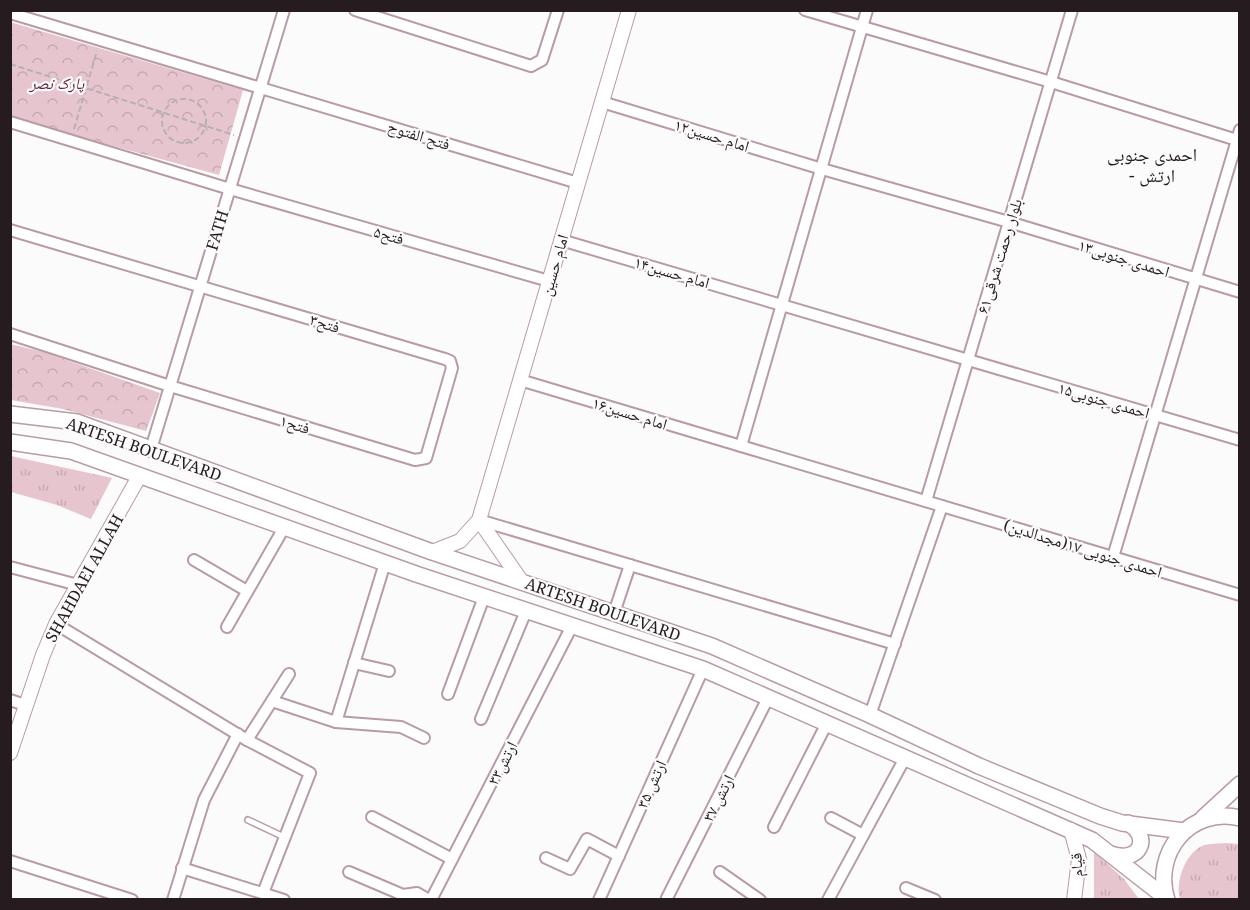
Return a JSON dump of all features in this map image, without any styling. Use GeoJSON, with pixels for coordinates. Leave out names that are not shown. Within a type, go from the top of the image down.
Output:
{"type":"FeatureCollection","features":[{"type":"Feature","properties":{"kind":"main road","name":"ARTESH BOULEVARD"},"geometry":{"type":"LineString","coordinates":[[10,414],[77,422],[432,552],[712,646],[980,766],[1100,816],[1122,823],[1184,831]]}},
{"type":"Feature","properties":{"kind":"main road","name":"ARTESH BOULEVARD"},"geometry":{"type":"LineString","coordinates":[[10,442],[70,451],[384,563],[703,669],[1092,840],[1167,899]]}},
{"type":"Feature","properties":{"kind":"main road"},"geometry":{"type":"LineString","coordinates":[[1167,899],[1163,874],[1170,850],[1184,831],[1203,818],[1239,784]]}},
{"type":"Feature","properties":{"kind":"main road"},"geometry":{"type":"LineString","coordinates":[[1203,818],[1229,815],[1239,818]]}},
{"type":"Feature","properties":{"kind":"main road"},"geometry":{"type":"LineString","coordinates":[[1108,853],[1122,858],[1130,857],[1136,852],[1141,838],[1137,828],[1128,823]]}},
{"type":"Feature","properties":{"kind":"street","name":"FATH"},"geometry":{"type":"LineString","coordinates":[[151,450],[284,10]]}},
{"type":"Feature","properties":{"kind":"street"},"geometry":{"type":"LineString","coordinates":[[355,10],[531,66],[542,60],[558,10]]}},
{"type":"Feature","properties":{"kind":"street","name":"امام حسین"},"geometry":{"type":"LineString","coordinates":[[479,520],[629,10]]}},
{"type":"Feature","properties":{"kind":"street"},"geometry":{"type":"LineString","coordinates":[[805,10],[1238,137],[1113,557]]}},
{"type":"Feature","properties":{"kind":"street"},"geometry":{"type":"LineString","coordinates":[[741,446],[867,10]]}},
{"type":"Feature","properties":{"kind":"street","name":"بلوار رحمت شرقی۶۱"},"geometry":{"type":"LineString","coordinates":[[926,501],[1072,10]]}},
{"type":"Feature","properties":{"kind":"street","name":"فتح الفتوح"},"geometry":{"type":"LineString","coordinates":[[10,13],[578,183]]}},
{"type":"Feature","properties":{"kind":"street","name":"امام حسین۱۲"},"geometry":{"type":"LineString","coordinates":[[602,102],[822,169],[1009,222]]}},
{"type":"Feature","properties":{"kind":"street","name":"۵فتح"},"geometry":{"type":"LineString","coordinates":[[10,122],[549,282]]}},
{"type":"Feature","properties":{"kind":"street","name":"احمدی جنوبی۱۳"},"geometry":{"type":"LineString","coordinates":[[1009,222],[1239,292]]}},
{"type":"Feature","properties":{"kind":"street","name":"۳فتح"},"geometry":{"type":"LineString","coordinates":[[10,230],[450,361],[452,368],[426,458],[421,460]]}},
{"type":"Feature","properties":{"kind":"street","name":"امام حسین۱۴"},"geometry":{"type":"LineString","coordinates":[[561,240],[968,360]]}},
{"type":"Feature","properties":{"kind":"street","name":"۱فتح"},"geometry":{"type":"LineString","coordinates":[[10,334],[170,386],[421,460]]}},
{"type":"Feature","properties":{"kind":"street","name":"احمدی جنوبی۱۵"},"geometry":{"type":"LineString","coordinates":[[968,360],[1239,440]]}},
{"type":"Feature","properties":{"kind":"street","name":"امام حسین۱۶"},"geometry":{"type":"LineString","coordinates":[[520,380],[926,501]]}},
{"type":"Feature","properties":{"kind":"street","name":"SHAHDAEI ALLAH"},"geometry":{"type":"LineString","coordinates":[[10,753],[25,705],[56,624],[140,475]]}},
{"type":"Feature","properties":{"kind":"street","name":"احمدی جنوبی ۱۷(مجدالدین)"},"geometry":{"type":"LineString","coordinates":[[926,501],[1239,595]]}},
{"type":"Feature","properties":{"kind":"street"},"geometry":{"type":"LineString","coordinates":[[870,715],[942,506]]}},
{"type":"Feature","properties":{"kind":"street"},"geometry":{"type":"LineString","coordinates":[[432,552],[460,541],[479,520]]}},
{"type":"Feature","properties":{"kind":"street"},"geometry":{"type":"LineString","coordinates":[[479,520],[895,644]]}},
{"type":"Feature","properties":{"kind":"street"},"geometry":{"type":"LineString","coordinates":[[479,520],[522,582]]}},
{"type":"Feature","properties":{"kind":"street"},"geometry":{"type":"LineString","coordinates":[[227,627],[285,526]]}},
{"type":"Feature","properties":{"kind":"street"},"geometry":{"type":"LineString","coordinates":[[195,560],[248,591]]}},
{"type":"Feature","properties":{"kind":"street"},"geometry":{"type":"LineString","coordinates":[[336,722],[384,563]]}},
{"type":"Feature","properties":{"kind":"street"},"geometry":{"type":"LineString","coordinates":[[615,613],[630,565]]}},
{"type":"Feature","properties":{"kind":"street"},"geometry":{"type":"LineString","coordinates":[[10,567],[78,585]]}},
{"type":"Feature","properties":{"kind":"street"},"geometry":{"type":"LineString","coordinates":[[448,694],[484,597]]}},
{"type":"Feature","properties":{"kind":"street"},"geometry":{"type":"LineString","coordinates":[[481,719],[526,611]]}},
{"type":"Feature","properties":{"kind":"street"},"geometry":{"type":"LineString","coordinates":[[56,624],[243,737],[310,773],[262,894]]}},
{"type":"Feature","properties":{"kind":"street","name":"ارتش۳۳"},"geometry":{"type":"LineString","coordinates":[[430,900],[572,626]]}},
{"type":"Feature","properties":{"kind":"street"},"geometry":{"type":"LineString","coordinates":[[354,663],[389,671]]}},
{"type":"Feature","properties":{"kind":"street","name":"ارتش ۳۵"},"geometry":{"type":"LineString","coordinates":[[599,900],[703,669]]}},
{"type":"Feature","properties":{"kind":"street"},"geometry":{"type":"LineString","coordinates":[[173,900],[204,800],[243,737],[272,701],[289,674]]}},
{"type":"Feature","properties":{"kind":"street","name":"ارتش ۳۷"},"geometry":{"type":"LineString","coordinates":[[667,898],[768,698]]}},
{"type":"Feature","properties":{"kind":"street"},"geometry":{"type":"LineString","coordinates":[[10,700],[25,705]]}},
{"type":"Feature","properties":{"kind":"street"},"geometry":{"type":"LineString","coordinates":[[272,701],[336,722],[400,727],[424,738]]}},
{"type":"Feature","properties":{"kind":"street"},"geometry":{"type":"LineString","coordinates":[[774,827],[826,723]]}},
{"type":"Feature","properties":{"kind":"street"},"geometry":{"type":"LineString","coordinates":[[828,900],[905,758]]}},
{"type":"Feature","properties":{"kind":"street"},"geometry":{"type":"LineString","coordinates":[[372,818],[452,859]]}},
{"type":"Feature","properties":{"kind":"street"},"geometry":{"type":"LineString","coordinates":[[831,818],[863,835]]}},
{"type":"Feature","properties":{"kind":"street","name":"قیام"},"geometry":{"type":"LineString","coordinates":[[1071,830],[1078,860],[1077,890],[1074,900]]}},
{"type":"Feature","properties":{"kind":"street"},"geometry":{"type":"LineString","coordinates":[[546,858],[570,869],[587,839],[619,856]]}},
{"type":"Feature","properties":{"kind":"street"},"geometry":{"type":"LineString","coordinates":[[10,861],[132,900]]}},
{"type":"Feature","properties":{"kind":"street"},"geometry":{"type":"LineString","coordinates":[[182,868],[284,900]]}},
{"type":"Feature","properties":{"kind":"street"},"geometry":{"type":"LineString","coordinates":[[350,872],[403,895],[417,894],[430,900]]}},
{"type":"Feature","properties":{"kind":"street"},"geometry":{"type":"LineString","coordinates":[[720,872],[760,900]]}},
{"type":"Feature","properties":{"kind":"street"},"geometry":{"type":"LineString","coordinates":[[906,888],[935,900]]}},
{"type":"Feature","properties":{"kind":"lane"},"geometry":{"type":"LineString","coordinates":[[248,820],[285,837]]}},
{"type":"Feature","properties":{"kind":"path"},"geometry":{"type":"LineString","coordinates":[[70,140],[100,40]]}},
{"type":"Feature","properties":{"kind":"path"},"geometry":{"type":"LineString","coordinates":[[10,64],[245,138]]}},
{"type":"Feature","properties":{"kind":"path"},"geometry":{"type":"LineString","coordinates":[[180,99],[190,100],[200,106],[206,115],[206,126],[200,137],[195,140],[189,143],[177,143],[166,136],[161,125],[163,113],[170,104],[180,99]]}},
{"type":"Feature","properties":{"kind":"green space","name":"پارک نصر"},"geometry":{"type":"Polygon","coordinates":[[[10,22],[243,90],[219,175],[11,118],[10,22]]]}},
{"type":"Feature","properties":{"kind":"green space"},"geometry":{"type":"Polygon","coordinates":[[[10,344],[44,352],[160,393],[146,431],[63,409],[11,400],[10,344]]]}},
{"type":"Feature","properties":{"kind":"green space"},"geometry":{"type":"Polygon","coordinates":[[[11,456],[112,478],[91,519],[57,505],[11,492],[11,456]]]}},
{"type":"Feature","properties":{"kind":"green space"},"geometry":{"type":"Polygon","coordinates":[[[1239,844],[1239,899],[1180,899],[1180,877],[1191,855],[1202,846],[1239,844]]]}},
{"type":"Feature","properties":{"kind":"green space"},"geometry":{"type":"Polygon","coordinates":[[[1094,852],[1124,879],[1139,899],[1094,899],[1094,852]]]}},
{"type":"Feature","properties":{"kind":"district","name":"احمدی جنوبی - ارتش"},"geometry":{"type":"Point","coordinates":[1152,165]}}]}
